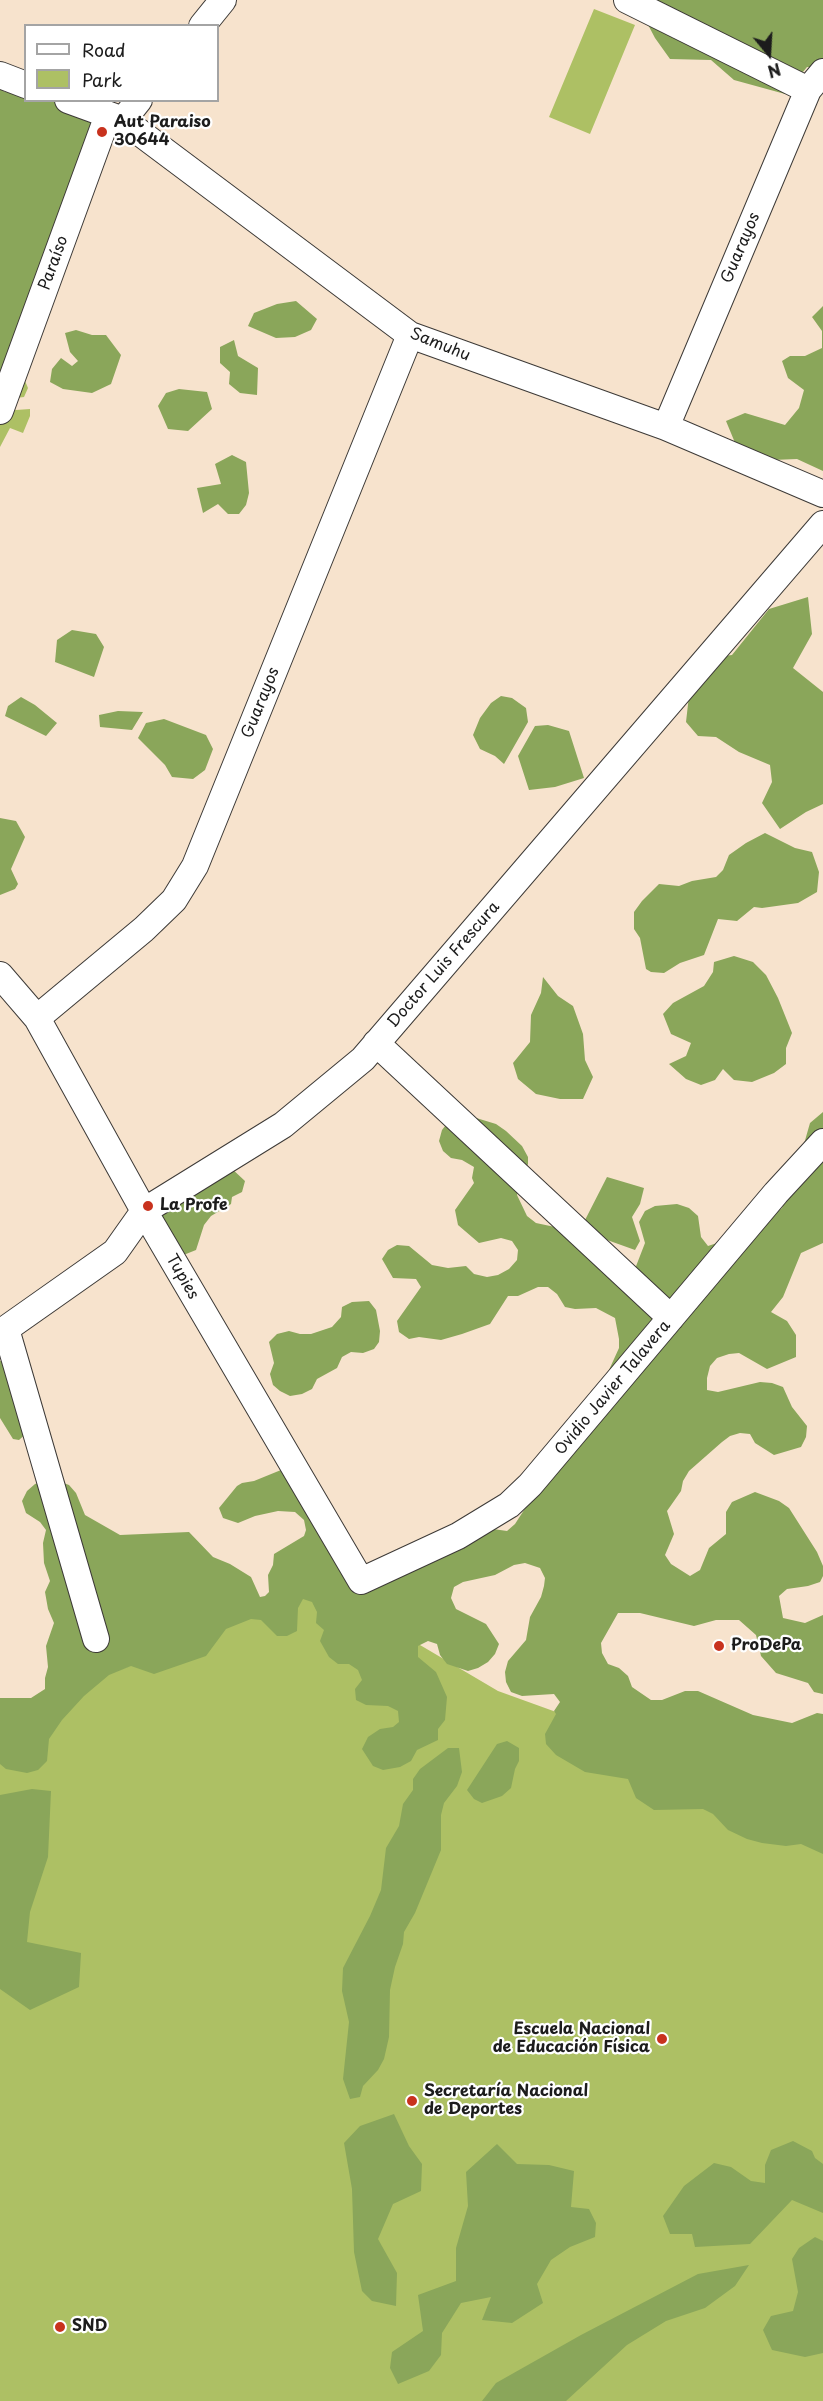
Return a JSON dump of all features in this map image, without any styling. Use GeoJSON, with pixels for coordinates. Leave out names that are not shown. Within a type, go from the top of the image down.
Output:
{"type":"FeatureCollection","features":[{"type":"Feature","properties":{"kind":"street"},"geometry":{"type":"LineString","coordinates":[[204,24],[223,0]]}},
{"type":"Feature","properties":{"kind":"street"},"geometry":{"type":"LineString","coordinates":[[627,0],[815,81]]}},
{"type":"Feature","properties":{"kind":"street"},"geometry":{"type":"LineString","coordinates":[[0,75],[24,84]]}},
{"type":"Feature","properties":{"kind":"street","name":"Guarayos"},"geometry":{"type":"LineString","coordinates":[[666,427],[815,81]]}},
{"type":"Feature","properties":{"kind":"street","name":"Samuhu"},"geometry":{"type":"LineString","coordinates":[[73,102],[115,118],[410,335],[666,427],[823,494]]}},
{"type":"Feature","properties":{"kind":"street","name":"Paraíso"},"geometry":{"type":"LineString","coordinates":[[0,411],[115,118],[136,102]]}},
{"type":"Feature","properties":{"kind":"street","name":"Guarayos"},"geometry":{"type":"LineString","coordinates":[[37,1018],[144,929],[174,900],[195,866],[410,335]]}},
{"type":"Feature","properties":{"kind":"street","name":"Doctor Luis Frescura"},"geometry":{"type":"LineString","coordinates":[[3,1331],[115,1252],[144,1211],[283,1125],[363,1059],[823,524]]}},
{"type":"Feature","properties":{"kind":"street","name":"Tupies"},"geometry":{"type":"LineString","coordinates":[[0,975],[37,1018],[144,1211],[361,1581]]}},
{"type":"Feature","properties":{"kind":"street"},"geometry":{"type":"LineString","coordinates":[[376,1044],[671,1318]]}},
{"type":"Feature","properties":{"kind":"street","name":"Ovidio Javier Talavera"},"geometry":{"type":"LineString","coordinates":[[361,1581],[458,1536],[509,1505],[550,1463],[776,1193],[823,1142]]}},
{"type":"Feature","properties":{"kind":"street"},"geometry":{"type":"LineString","coordinates":[[3,1331],[96,1639]]}},
{"type":"Feature","properties":{"kind":"green space"},"geometry":{"type":"Polygon","coordinates":[[[635,0],[823,0],[823,68],[807,67],[785,94],[734,80],[711,60],[670,59],[655,38],[635,0]]]}},
{"type":"Feature","properties":{"kind":"green space"},"geometry":{"type":"Polygon","coordinates":[[[594,9],[635,25],[590,134],[549,117],[594,9]]]}},
{"type":"Feature","properties":{"kind":"green space"},"geometry":{"type":"Polygon","coordinates":[[[0,89],[5,92],[24,93],[24,102],[74,102],[104,140],[5,368],[0,371],[0,89]]]}},
{"type":"Feature","properties":{"kind":"green space"},"geometry":{"type":"Polygon","coordinates":[[[296,301],[317,319],[311,330],[295,337],[276,338],[248,326],[254,313],[277,304],[296,301]]]}},
{"type":"Feature","properties":{"kind":"green space"},"geometry":{"type":"Polygon","coordinates":[[[823,306],[823,471],[797,459],[772,460],[738,450],[726,421],[745,413],[785,425],[799,408],[804,390],[788,378],[782,361],[790,356],[805,356],[822,348],[822,331],[812,317],[823,306]]]}},
{"type":"Feature","properties":{"kind":"green space"},"geometry":{"type":"Polygon","coordinates":[[[76,330],[92,335],[106,335],[121,355],[111,384],[92,393],[63,389],[50,382],[52,369],[61,358],[72,366],[78,361],[70,352],[65,333],[76,330]]]}},
{"type":"Feature","properties":{"kind":"green space"},"geometry":{"type":"Polygon","coordinates":[[[234,340],[238,356],[258,368],[257,395],[240,393],[229,384],[230,372],[220,363],[220,347],[234,340]]]}},
{"type":"Feature","properties":{"kind":"green space"},"geometry":{"type":"Polygon","coordinates":[[[0,368],[23,376],[28,388],[24,397],[16,398],[11,408],[30,409],[30,416],[23,433],[10,428],[0,447],[0,368]]]}},
{"type":"Feature","properties":{"kind":"green space"},"geometry":{"type":"Polygon","coordinates":[[[179,389],[207,392],[212,409],[188,431],[168,429],[158,406],[166,393],[179,389]]]}},
{"type":"Feature","properties":{"kind":"green space"},"geometry":{"type":"Polygon","coordinates":[[[232,455],[246,462],[249,493],[246,505],[239,514],[228,514],[218,504],[203,513],[197,488],[221,484],[215,464],[232,455]]]}},
{"type":"Feature","properties":{"kind":"green space"},"geometry":{"type":"Polygon","coordinates":[[[808,597],[812,634],[793,668],[823,692],[823,804],[780,829],[762,803],[772,782],[770,765],[739,752],[716,737],[698,736],[686,722],[691,678],[707,658],[732,655],[769,609],[808,597]]]}},
{"type":"Feature","properties":{"kind":"green space"},"geometry":{"type":"Polygon","coordinates":[[[72,630],[96,634],[104,647],[94,677],[55,662],[57,640],[72,630]]]}},
{"type":"Feature","properties":{"kind":"green space"},"geometry":{"type":"Polygon","coordinates":[[[501,696],[512,698],[526,708],[528,722],[504,764],[495,756],[480,749],[473,735],[480,718],[491,703],[501,696]]]}},
{"type":"Feature","properties":{"kind":"green space"},"geometry":{"type":"Polygon","coordinates":[[[21,697],[57,723],[46,736],[5,716],[8,706],[21,697]]]}},
{"type":"Feature","properties":{"kind":"green space"},"geometry":{"type":"Polygon","coordinates":[[[118,711],[143,712],[132,730],[100,727],[99,715],[118,711]]]}},
{"type":"Feature","properties":{"kind":"green space"},"geometry":{"type":"Polygon","coordinates":[[[164,719],[206,735],[213,749],[205,770],[193,779],[172,777],[165,765],[138,738],[146,723],[164,719]]]}},
{"type":"Feature","properties":{"kind":"green space"},"geometry":{"type":"Polygon","coordinates":[[[548,725],[569,731],[584,778],[555,787],[529,790],[518,756],[535,726],[548,725]]]}},
{"type":"Feature","properties":{"kind":"green space"},"geometry":{"type":"Polygon","coordinates":[[[0,818],[16,821],[25,837],[11,869],[18,884],[15,889],[0,895],[0,818]]]}},
{"type":"Feature","properties":{"kind":"green space"},"geometry":{"type":"Polygon","coordinates":[[[765,833],[795,848],[812,852],[819,872],[817,892],[798,903],[754,907],[737,921],[718,919],[704,955],[680,963],[664,973],[651,972],[646,969],[640,938],[634,929],[634,912],[642,901],[659,884],[679,886],[716,877],[723,870],[729,855],[765,833]]]}},
{"type":"Feature","properties":{"kind":"green space"},"geometry":{"type":"Polygon","coordinates":[[[734,956],[753,962],[766,975],[778,998],[792,1033],[786,1048],[786,1064],[774,1073],[752,1082],[734,1080],[723,1069],[715,1080],[701,1085],[686,1079],[669,1064],[686,1056],[691,1043],[671,1034],[663,1014],[673,1003],[704,986],[713,972],[714,962],[734,956]]]}},
{"type":"Feature","properties":{"kind":"green space"},"geometry":{"type":"Polygon","coordinates":[[[543,977],[558,996],[573,1006],[583,1034],[585,1060],[593,1077],[583,1099],[560,1099],[536,1094],[518,1079],[513,1063],[530,1042],[531,1015],[541,993],[543,977]]]}},
{"type":"Feature","properties":{"kind":"green space"},"geometry":{"type":"Polygon","coordinates":[[[823,1112],[823,1243],[801,1253],[783,1297],[771,1312],[787,1321],[796,1335],[796,1357],[767,1369],[739,1353],[729,1354],[717,1358],[710,1366],[707,1378],[707,1390],[718,1392],[760,1382],[783,1387],[792,1407],[807,1426],[806,1437],[801,1447],[774,1455],[755,1443],[750,1434],[740,1433],[722,1442],[689,1471],[683,1481],[681,1491],[667,1511],[674,1534],[665,1555],[671,1564],[690,1576],[700,1570],[709,1548],[726,1534],[726,1512],[732,1502],[755,1492],[779,1501],[789,1508],[817,1552],[823,1566],[823,1576],[820,1582],[787,1589],[779,1596],[783,1618],[805,1623],[823,1615],[823,1694],[814,1692],[808,1683],[776,1673],[761,1656],[756,1635],[739,1620],[716,1620],[694,1626],[640,1613],[618,1613],[601,1643],[602,1653],[608,1664],[619,1668],[628,1676],[632,1687],[651,1700],[662,1700],[685,1691],[698,1691],[753,1715],[792,1723],[817,1713],[823,1714],[823,1854],[801,1844],[786,1846],[747,1839],[728,1830],[713,1814],[703,1809],[654,1810],[636,1798],[628,1779],[585,1772],[556,1755],[546,1744],[545,1734],[560,1702],[554,1694],[522,1696],[511,1692],[506,1682],[505,1672],[508,1661],[526,1640],[530,1617],[544,1586],[545,1578],[540,1568],[525,1563],[514,1565],[495,1575],[463,1582],[454,1587],[451,1598],[456,1609],[486,1624],[499,1644],[495,1654],[488,1662],[468,1671],[447,1664],[440,1655],[437,1644],[428,1641],[418,1646],[418,1657],[436,1672],[447,1697],[445,1720],[438,1729],[438,1740],[417,1750],[411,1761],[400,1767],[383,1770],[373,1766],[362,1749],[368,1737],[380,1729],[393,1727],[399,1722],[398,1711],[388,1706],[366,1705],[356,1700],[355,1689],[362,1680],[358,1670],[349,1664],[338,1664],[329,1657],[320,1641],[324,1630],[316,1623],[317,1612],[312,1602],[303,1599],[298,1608],[297,1631],[287,1636],[277,1636],[261,1620],[251,1619],[226,1629],[206,1656],[154,1674],[131,1666],[109,1675],[84,1696],[62,1720],[49,1739],[47,1761],[38,1770],[27,1773],[6,1769],[0,1764],[0,1698],[31,1698],[45,1689],[48,1667],[46,1646],[54,1623],[48,1609],[45,1592],[50,1581],[44,1563],[43,1543],[46,1530],[40,1522],[26,1513],[22,1501],[27,1491],[35,1484],[47,1480],[69,1485],[76,1493],[85,1515],[120,1535],[189,1532],[213,1557],[251,1577],[260,1597],[269,1592],[268,1575],[273,1565],[274,1554],[304,1536],[306,1530],[304,1520],[295,1512],[278,1511],[255,1516],[238,1523],[223,1518],[219,1508],[237,1486],[281,1470],[291,1473],[351,1572],[486,1528],[507,1531],[515,1524],[607,1382],[609,1370],[619,1348],[619,1339],[615,1318],[596,1308],[565,1307],[557,1294],[548,1287],[538,1287],[518,1296],[508,1296],[490,1324],[462,1334],[441,1340],[419,1337],[409,1339],[399,1332],[397,1321],[421,1287],[416,1279],[393,1278],[382,1259],[388,1250],[397,1245],[409,1246],[432,1265],[448,1268],[466,1266],[474,1274],[487,1277],[498,1275],[509,1269],[517,1260],[518,1250],[512,1241],[501,1238],[479,1243],[458,1225],[455,1210],[474,1183],[472,1178],[474,1167],[462,1160],[451,1158],[443,1151],[439,1141],[442,1130],[449,1121],[473,1117],[496,1124],[506,1131],[522,1146],[528,1157],[528,1164],[517,1195],[527,1216],[536,1223],[569,1230],[583,1247],[586,1257],[608,1263],[633,1274],[645,1243],[639,1222],[645,1211],[655,1206],[677,1204],[689,1208],[698,1216],[701,1237],[708,1246],[732,1238],[763,1222],[782,1208],[810,1123],[823,1112]]]}},
{"type":"Feature","properties":{"kind":"green space"},"geometry":{"type":"Polygon","coordinates":[[[230,1167],[245,1181],[242,1192],[232,1197],[231,1204],[211,1216],[204,1225],[196,1250],[186,1254],[163,1254],[157,1221],[170,1205],[230,1167]]]}},
{"type":"Feature","properties":{"kind":"green space"},"geometry":{"type":"Polygon","coordinates":[[[607,1177],[644,1188],[640,1204],[632,1217],[640,1241],[635,1250],[596,1236],[584,1222],[607,1177]]]}},
{"type":"Feature","properties":{"kind":"green space"},"geometry":{"type":"Polygon","coordinates":[[[369,1301],[376,1310],[380,1331],[379,1342],[374,1349],[363,1353],[351,1352],[342,1357],[337,1368],[317,1379],[312,1389],[302,1394],[290,1396],[273,1385],[270,1374],[274,1363],[269,1342],[277,1334],[289,1331],[311,1334],[332,1327],[341,1317],[342,1307],[352,1302],[369,1301]]]}},
{"type":"Feature","properties":{"kind":"green space"},"geometry":{"type":"Polygon","coordinates":[[[8,1360],[28,1432],[19,1440],[13,1439],[0,1418],[0,1361],[8,1360]]]}},
{"type":"Feature","properties":{"kind":"green space","name":"Secretaría Nacional de Deportes"},"geometry":{"type":"Polygon","coordinates":[[[325,1589],[498,1691],[664,1751],[823,1802],[823,2401],[0,2401],[0,1717],[325,1589]]]}},
{"type":"Feature","properties":{"kind":"green space"},"geometry":{"type":"Polygon","coordinates":[[[507,1741],[519,1748],[519,1761],[511,1788],[502,1796],[482,1803],[474,1799],[467,1790],[497,1744],[507,1741]]]}},
{"type":"Feature","properties":{"kind":"green space"},"geometry":{"type":"Polygon","coordinates":[[[448,1748],[459,1748],[462,1772],[457,1786],[444,1803],[441,1815],[441,1850],[415,1913],[404,1932],[403,1944],[390,1990],[389,2037],[384,2059],[378,2070],[363,2086],[360,2097],[350,2099],[343,2079],[349,2022],[342,1991],[343,1968],[381,1890],[386,1848],[399,1826],[403,1804],[413,1790],[413,1779],[420,1769],[448,1748]]]}},
{"type":"Feature","properties":{"kind":"green space"},"geometry":{"type":"Polygon","coordinates":[[[32,1789],[51,1791],[48,1857],[30,1912],[27,1942],[81,1953],[79,1987],[30,2010],[0,1989],[0,1795],[32,1789]]]}},
{"type":"Feature","properties":{"kind":"green space"},"geometry":{"type":"Polygon","coordinates":[[[394,2114],[409,2146],[422,2164],[421,2191],[393,2204],[378,2239],[397,2273],[396,2306],[372,2301],[362,2291],[354,2252],[352,2189],[344,2143],[360,2126],[394,2114]]]}},
{"type":"Feature","properties":{"kind":"green space"},"geometry":{"type":"Polygon","coordinates":[[[793,2141],[812,2151],[815,2158],[823,2164],[823,2213],[792,2200],[750,2244],[695,2247],[692,2234],[670,2234],[663,2216],[684,2186],[714,2163],[731,2167],[751,2181],[765,2183],[765,2165],[771,2150],[793,2141]]]}},
{"type":"Feature","properties":{"kind":"green space"},"geometry":{"type":"Polygon","coordinates":[[[497,2144],[517,2164],[549,2165],[574,2171],[571,2207],[589,2209],[596,2223],[595,2237],[570,2247],[551,2260],[537,2284],[543,2303],[512,2323],[482,2320],[491,2297],[461,2303],[442,2333],[441,2355],[429,2371],[398,2384],[390,2368],[392,2352],[423,2331],[418,2295],[456,2281],[456,2248],[468,2206],[466,2172],[497,2144]]]}},
{"type":"Feature","properties":{"kind":"green space"},"geometry":{"type":"Polygon","coordinates":[[[815,2237],[823,2241],[823,2353],[805,2357],[772,2350],[763,2330],[771,2316],[793,2311],[798,2292],[792,2259],[799,2248],[815,2237]]]}},
{"type":"Feature","properties":{"kind":"green space"},"geometry":{"type":"Polygon","coordinates":[[[749,2265],[735,2286],[705,2308],[666,2321],[627,2345],[566,2401],[482,2401],[496,2383],[581,2335],[698,2274],[749,2265]]]}},
{"type":"Feature","properties":{"kind":"place","name":"Aut Paraiso 30644"},"geometry":{"type":"Point","coordinates":[102,132]}},
{"type":"Feature","properties":{"kind":"place","name":"La Profe"},"geometry":{"type":"Point","coordinates":[148,1206]}},
{"type":"Feature","properties":{"kind":"place","name":"ProDePa"},"geometry":{"type":"Point","coordinates":[719,1646]}},
{"type":"Feature","properties":{"kind":"place","name":"Escuela Nacional de Educación Física"},"geometry":{"type":"Point","coordinates":[662,2039]}},
{"type":"Feature","properties":{"kind":"place","name":"Secretaría Nacional de Deportes"},"geometry":{"type":"Point","coordinates":[412,2101]}},
{"type":"Feature","properties":{"kind":"place","name":"SND"},"geometry":{"type":"Point","coordinates":[60,2327]}}]}
